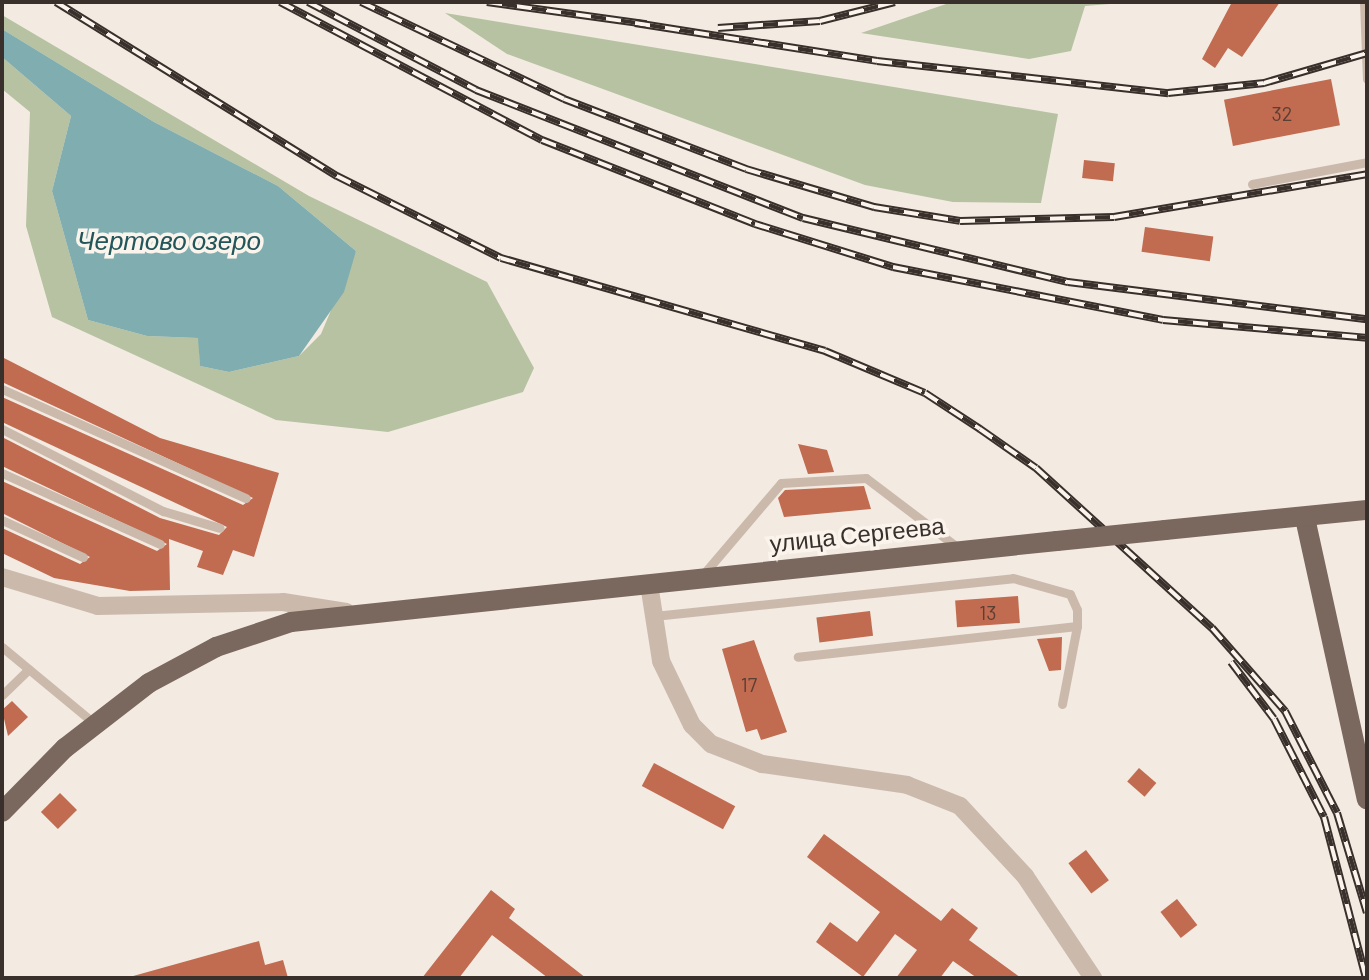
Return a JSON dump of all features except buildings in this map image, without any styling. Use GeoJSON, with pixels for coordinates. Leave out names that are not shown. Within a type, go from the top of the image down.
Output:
{"type":"FeatureCollection","features":[{"type":"Feature","properties":{"kind":"main road","name":"улица Сергеева"},"geometry":{"type":"LineString","coordinates":[[2,812],[94,723],[216,647],[291,622],[353,613],[1367,510]]}},
{"type":"Feature","properties":{"kind":"main road"},"geometry":{"type":"LineString","coordinates":[[1305,518],[1363,762],[1367,799]]}},
{"type":"Feature","properties":{"kind":"street"},"geometry":{"type":"LineString","coordinates":[[2,577],[98,606],[283,602],[353,613]]}},
{"type":"Feature","properties":{"kind":"street"},"geometry":{"type":"LineString","coordinates":[[649,584],[661,661],[692,725],[711,744],[762,764],[907,785],[960,806],[1025,876],[1093,978]]}},
{"type":"Feature","properties":{"kind":"lane"},"geometry":{"type":"LineString","coordinates":[[1364,2],[1367,79]]}},
{"type":"Feature","properties":{"kind":"lane"},"geometry":{"type":"LineString","coordinates":[[1252,184],[1367,162]]}},
{"type":"Feature","properties":{"kind":"lane"},"geometry":{"type":"LineString","coordinates":[[2,389],[246,498]]}},
{"type":"Feature","properties":{"kind":"lane"},"geometry":{"type":"LineString","coordinates":[[2,429],[163,511],[220,528]]}},
{"type":"Feature","properties":{"kind":"lane"},"geometry":{"type":"LineString","coordinates":[[2,473],[160,544]]}},
{"type":"Feature","properties":{"kind":"lane"},"geometry":{"type":"LineString","coordinates":[[701,577],[781,483],[866,478],[961,550]]}},
{"type":"Feature","properties":{"kind":"lane"},"geometry":{"type":"LineString","coordinates":[[2,520],[83,557]]}},
{"type":"Feature","properties":{"kind":"lane"},"geometry":{"type":"LineString","coordinates":[[654,616],[1013,578],[1070,594],[1077,626],[1062,704]]}},
{"type":"Feature","properties":{"kind":"lane"},"geometry":{"type":"LineString","coordinates":[[798,657],[1077,626]]}},
{"type":"Feature","properties":{"kind":"lane"},"geometry":{"type":"LineString","coordinates":[[2,647],[94,723]]}},
{"type":"Feature","properties":{"kind":"lane"},"geometry":{"type":"LineString","coordinates":[[2,695],[29,669]]}},
{"type":"Feature","properties":{"kind":"green space"},"geometry":{"type":"Polygon","coordinates":[[[952,2],[1134,2],[1085,6],[1071,51],[1029,59],[861,33],[952,2]]]}},
{"type":"Feature","properties":{"kind":"green space"},"geometry":{"type":"Polygon","coordinates":[[[445,13],[1058,114],[1041,203],[953,202],[865,185],[507,54],[445,13]]]}},
{"type":"Feature","properties":{"kind":"green space"},"geometry":{"type":"Polygon","coordinates":[[[2,15],[309,196],[487,282],[534,368],[523,392],[388,432],[276,420],[52,317],[26,226],[30,112],[2,89],[2,57],[71,116],[52,191],[88,320],[147,336],[199,338],[200,366],[229,372],[299,356],[321,334],[356,251],[278,186],[154,122],[2,29],[2,15]]]}},
{"type":"Feature","properties":{"kind":"water","name":"Чертово озеро"},"geometry":{"type":"Polygon","coordinates":[[[2,29],[154,122],[278,186],[356,251],[344,292],[299,356],[229,372],[200,366],[198,338],[147,336],[88,320],[52,191],[71,116],[2,57],[2,29]]]}},
{"type":"Feature","properties":{"kind":"railway"},"geometry":{"type":"LineString","coordinates":[[56,2],[337,176],[501,258],[825,351],[925,393],[980,429],[1036,468],[1212,628],[1285,711],[1337,813],[1367,913]]}},
{"type":"Feature","properties":{"kind":"railway"},"geometry":{"type":"LineString","coordinates":[[280,2],[542,140],[755,224],[893,267],[1163,320],[1367,338]]}},
{"type":"Feature","properties":{"kind":"railway"},"geometry":{"type":"LineString","coordinates":[[308,2],[476,90],[803,218],[1068,282],[1367,319]]}},
{"type":"Feature","properties":{"kind":"railway"},"geometry":{"type":"LineString","coordinates":[[361,2],[564,99],[746,169],[874,207],[960,221],[1114,217],[1367,174]]}},
{"type":"Feature","properties":{"kind":"railway"},"geometry":{"type":"LineString","coordinates":[[487,2],[646,24]]}},
{"type":"Feature","properties":{"kind":"railway"},"geometry":{"type":"LineString","coordinates":[[718,28],[820,21],[895,2]]}},
{"type":"Feature","properties":{"kind":"railway"},"geometry":{"type":"LineString","coordinates":[[635,23],[877,61],[1168,93],[1264,83],[1367,53]]}},
{"type":"Feature","properties":{"kind":"railway"},"geometry":{"type":"LineString","coordinates":[[1231,662],[1274,719],[1324,817],[1366,978]]}}]}
